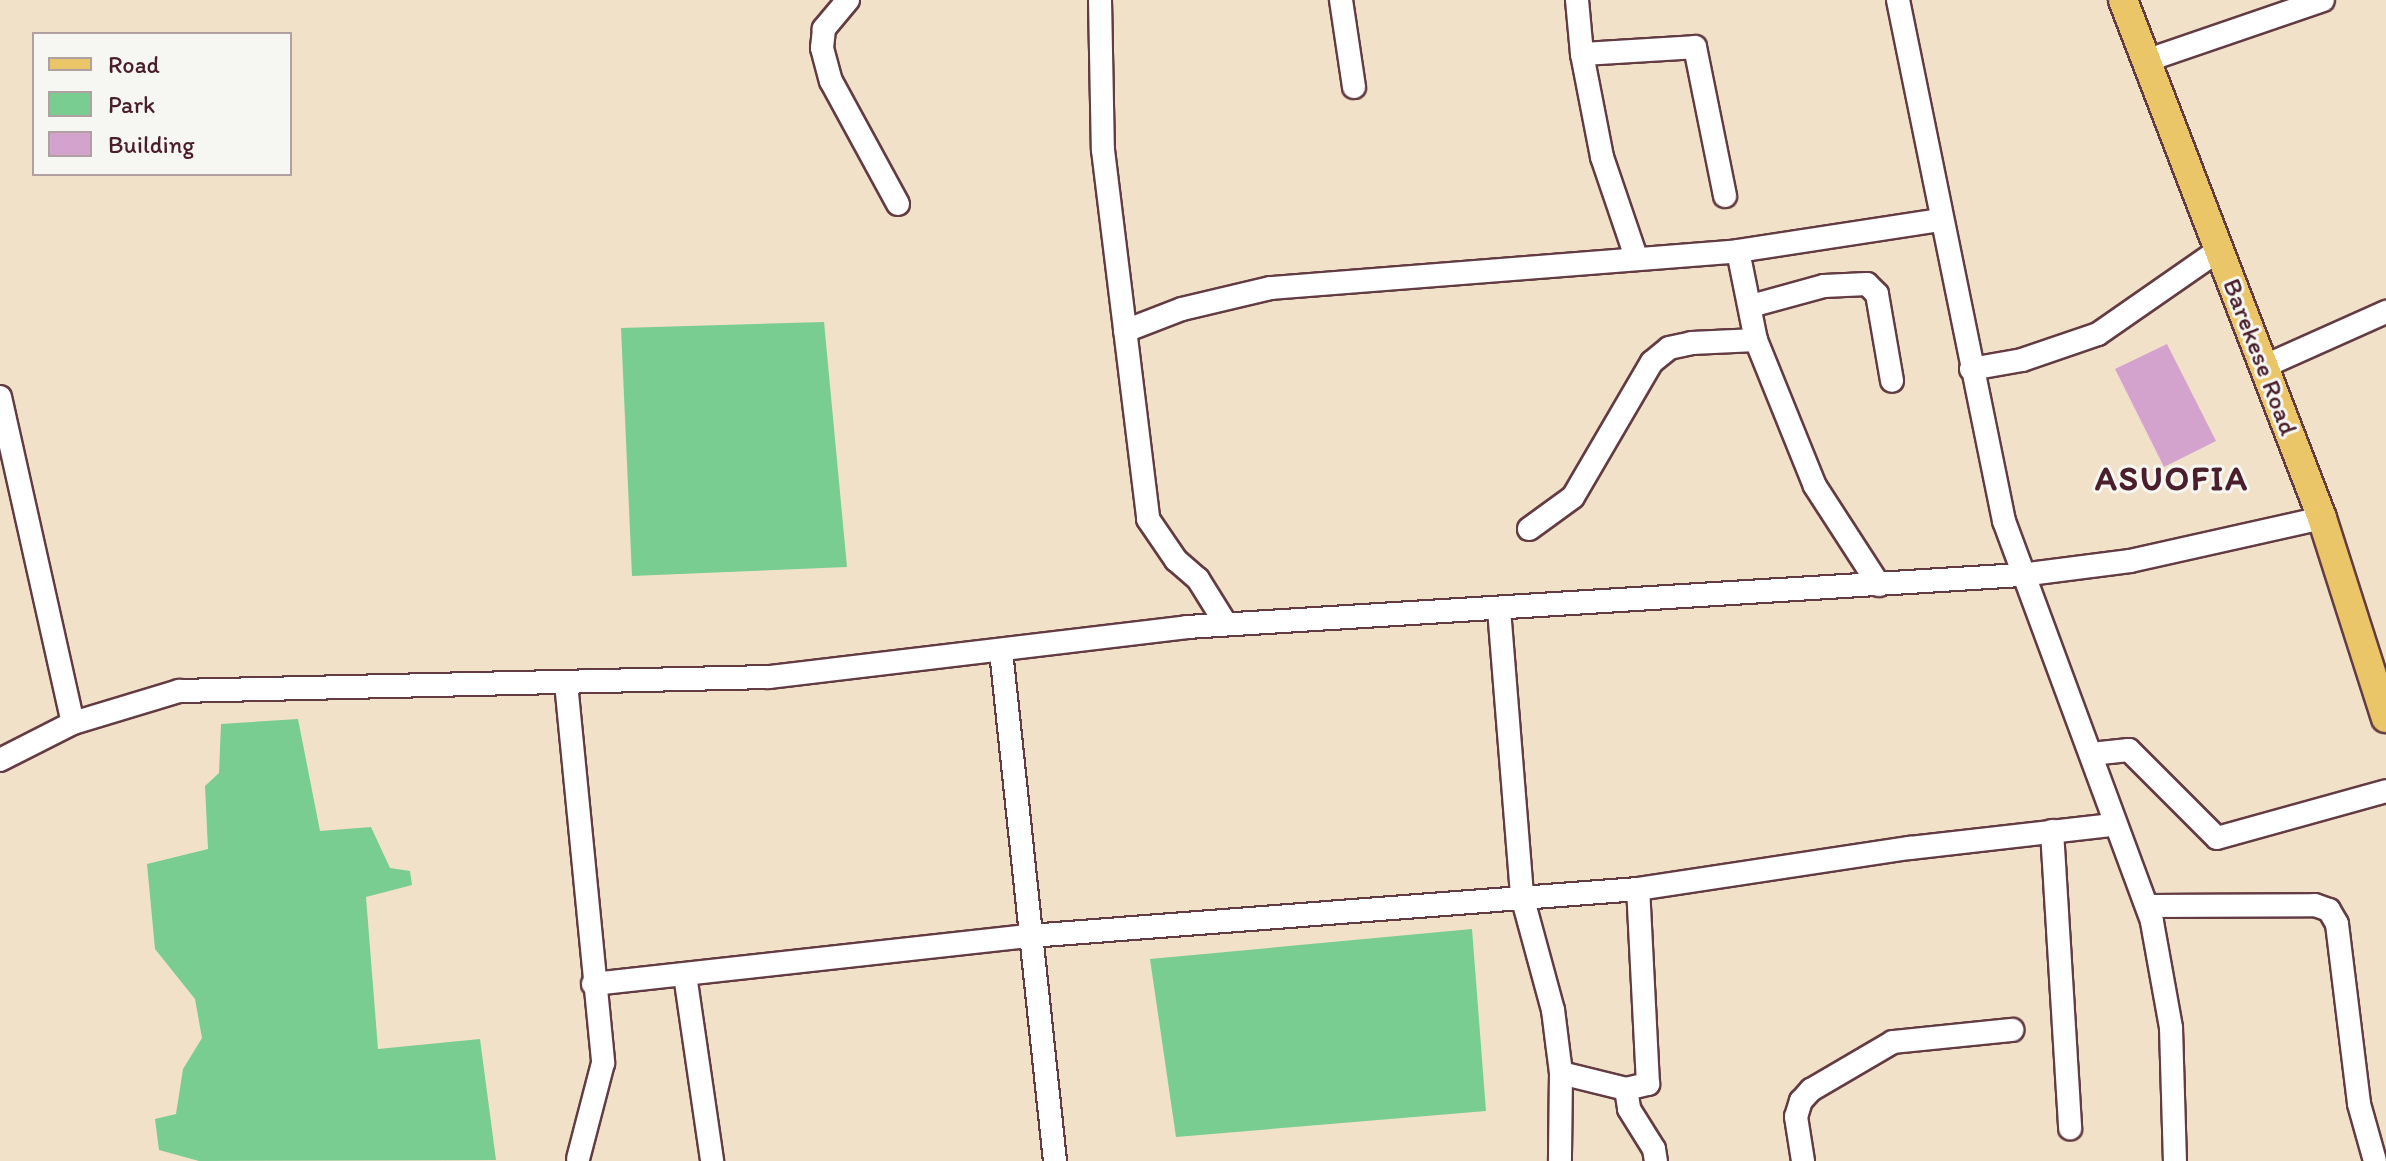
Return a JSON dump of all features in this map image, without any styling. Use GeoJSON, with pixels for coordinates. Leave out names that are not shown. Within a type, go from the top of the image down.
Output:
{"type":"FeatureCollection","features":[{"type":"Feature","properties":{"kind":"main road","name":"Barekese Road"},"geometry":{"type":"LineString","coordinates":[[2123,0],[2322,518],[2386,718]]}},
{"type":"Feature","properties":{"kind":"street"},"geometry":{"type":"LineString","coordinates":[[848,0],[824,29],[822,48],[831,81],[898,204]]}},
{"type":"Feature","properties":{"kind":"street"},"geometry":{"type":"LineString","coordinates":[[1100,0],[1103,150],[1148,519],[1176,560],[1198,579],[1226,624]]}},
{"type":"Feature","properties":{"kind":"street"},"geometry":{"type":"LineString","coordinates":[[1341,0],[1354,87]]}},
{"type":"Feature","properties":{"kind":"street"},"geometry":{"type":"LineString","coordinates":[[1577,0],[1582,54],[1602,157],[1636,257]]}},
{"type":"Feature","properties":{"kind":"street"},"geometry":{"type":"LineString","coordinates":[[1898,0],[1971,369],[2021,575],[2072,696],[2113,825],[2148,906],[2171,1028],[2175,1161]]}},
{"type":"Feature","properties":{"kind":"street"},"geometry":{"type":"LineString","coordinates":[[2145,61],[2323,0]]}},
{"type":"Feature","properties":{"kind":"street"},"geometry":{"type":"LineString","coordinates":[[1582,54],[1695,47],[1725,196]]}},
{"type":"Feature","properties":{"kind":"street"},"geometry":{"type":"LineString","coordinates":[[1125,331],[1182,309],[1271,288],[1738,251],[1940,220]]}},
{"type":"Feature","properties":{"kind":"street"},"geometry":{"type":"LineString","coordinates":[[1971,369],[2022,360],[2098,334],[2219,250]]}},
{"type":"Feature","properties":{"kind":"street"},"geometry":{"type":"LineString","coordinates":[[1738,251],[1756,340],[1815,486],[1879,585]]}},
{"type":"Feature","properties":{"kind":"street"},"geometry":{"type":"LineString","coordinates":[[1751,306],[1824,286],[1867,284],[1877,294],[1892,381]]}},
{"type":"Feature","properties":{"kind":"street"},"geometry":{"type":"LineString","coordinates":[[2265,366],[2386,312]]}},
{"type":"Feature","properties":{"kind":"street"},"geometry":{"type":"LineString","coordinates":[[1529,529],[1573,497],[1652,362],[1669,348],[1692,343],[1756,340]]}},
{"type":"Feature","properties":{"kind":"street"},"geometry":{"type":"LineString","coordinates":[[0,397],[73,723]]}},
{"type":"Feature","properties":{"kind":"street"},"geometry":{"type":"LineString","coordinates":[[0,760],[73,723],[179,691],[769,677],[1226,624],[2021,575],[2174,553],[2322,518]]}},
{"type":"Feature","properties":{"kind":"street"},"geometry":{"type":"LineString","coordinates":[[1499,609],[1522,896],[1553,1010],[1561,1073],[1560,1161]]}},
{"type":"Feature","properties":{"kind":"street"},"geometry":{"type":"LineString","coordinates":[[1001,651],[1055,1161]]}},
{"type":"Feature","properties":{"kind":"street"},"geometry":{"type":"LineString","coordinates":[[566,683],[603,1063],[573,1160]]}},
{"type":"Feature","properties":{"kind":"street"},"geometry":{"type":"LineString","coordinates":[[2091,754],[2129,750],[2217,838],[2386,791]]}},
{"type":"Feature","properties":{"kind":"street"},"geometry":{"type":"LineString","coordinates":[[593,984],[1030,936],[1638,889],[2113,825]]}},
{"type":"Feature","properties":{"kind":"street"},"geometry":{"type":"LineString","coordinates":[[2052,831],[2070,1128]]}},
{"type":"Feature","properties":{"kind":"street"},"geometry":{"type":"LineString","coordinates":[[1561,1073],[1626,1089],[1648,1084],[1650,1076],[1638,889]]}},
{"type":"Feature","properties":{"kind":"street"},"geometry":{"type":"LineString","coordinates":[[2148,906],[2315,905],[2329,910],[2337,924],[2359,1104],[2375,1161]]}},
{"type":"Feature","properties":{"kind":"street"},"geometry":{"type":"LineString","coordinates":[[685,975],[712,1161]]}},
{"type":"Feature","properties":{"kind":"street"},"geometry":{"type":"LineString","coordinates":[[1803,1161],[1796,1117],[1801,1101],[1811,1090],[1893,1042],[2012,1030]]}},
{"type":"Feature","properties":{"kind":"street"},"geometry":{"type":"LineString","coordinates":[[1626,1089],[1629,1109],[1654,1149],[1656,1161]]}},
{"type":"Feature","properties":{"kind":"green space"},"geometry":{"type":"Polygon","coordinates":[[[824,322],[847,567],[632,576],[621,328],[824,322]]]}},
{"type":"Feature","properties":{"kind":"green space"},"geometry":{"type":"Polygon","coordinates":[[[298,719],[320,831],[371,827],[390,868],[410,871],[412,885],[366,897],[378,1049],[480,1039],[496,1160],[199,1161],[159,1150],[155,1119],[176,1114],[183,1069],[202,1038],[195,999],[155,949],[147,864],[208,849],[205,786],[219,773],[221,724],[298,719]]]}},
{"type":"Feature","properties":{"kind":"green space"},"geometry":{"type":"Polygon","coordinates":[[[1472,929],[1486,1111],[1176,1137],[1150,959],[1472,929]]]}},
{"type":"Feature","properties":{"kind":"building"},"geometry":{"type":"Polygon","coordinates":[[[2167,344],[2216,441],[2164,467],[2115,369],[2167,344]]]}},
{"type":"Feature","properties":{"kind":"district","name":"ASUOFIA"},"geometry":{"type":"Point","coordinates":[2172,479]}}]}
